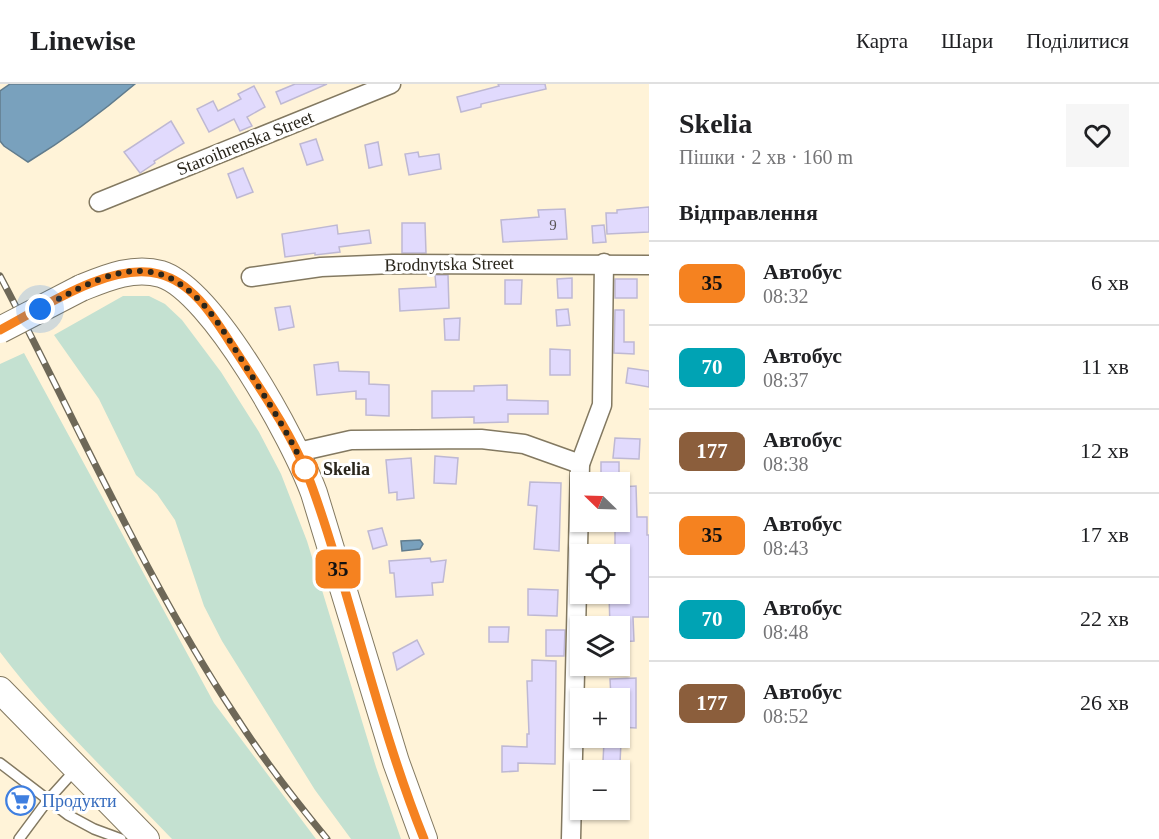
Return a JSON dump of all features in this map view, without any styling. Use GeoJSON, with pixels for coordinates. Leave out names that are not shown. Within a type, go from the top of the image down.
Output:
{"type":"FeatureCollection","features":[{"type":"Feature","properties":{"kind":"street","name":"Staroihrenska Street"},"geometry":{"type":"LineString","coordinates":[[99,202],[391,84]]}},
{"type":"Feature","properties":{"kind":"street","name":"Brodnytska Street"},"geometry":{"type":"LineString","coordinates":[[251,277],[345,266],[604,263],[649,265]]}},
{"type":"Feature","properties":{"kind":"street"},"geometry":{"type":"LineString","coordinates":[[571,839],[580,464],[602,405],[604,263]]}},
{"type":"Feature","properties":{"kind":"street"},"geometry":{"type":"LineString","coordinates":[[0,330],[81,288],[110,276],[140,271],[161,274],[185,287],[213,316],[298,453],[328,536],[396,762],[424,839]]}},
{"type":"Feature","properties":{"kind":"street"},"geometry":{"type":"LineString","coordinates":[[298,453],[351,440],[482,439],[524,444],[580,464]]}},
{"type":"Feature","properties":{"kind":"street"},"geometry":{"type":"LineString","coordinates":[[0,690],[146,839]]}},
{"type":"Feature","properties":{"kind":"lane"},"geometry":{"type":"LineString","coordinates":[[0,763],[77,820],[121,839]]}},
{"type":"Feature","properties":{"kind":"lane"},"geometry":{"type":"LineString","coordinates":[[19,839],[48,800],[77,769]]}},
{"type":"Feature","properties":{"kind":"green space"},"geometry":{"type":"Polygon","coordinates":[[[123,296],[149,296],[165,304],[182,320],[221,372],[259,432],[281,474],[307,541],[376,767],[401,839],[351,839],[315,790],[222,641],[204,606],[175,520],[157,494],[136,475],[99,399],[54,335],[123,296]]]}},
{"type":"Feature","properties":{"kind":"green space"},"geometry":{"type":"Polygon","coordinates":[[[24,353],[214,703],[316,839],[172,839],[62,725],[0,652],[0,364],[24,353]]]}},
{"type":"Feature","properties":{"kind":"water"},"geometry":{"type":"Polygon","coordinates":[[[10,84],[135,84],[83,125],[28,162],[0,141],[0,91],[10,84]]]}},
{"type":"Feature","properties":{"kind":"water"},"geometry":{"type":"Polygon","coordinates":[[[420,540],[423,544],[420,549],[402,551],[401,541],[420,540]]]}},
{"type":"Feature","properties":{"kind":"building"},"geometry":{"type":"Polygon","coordinates":[[[295,84],[327,84],[281,104],[276,92],[295,84]]]}},
{"type":"Feature","properties":{"kind":"building"},"geometry":{"type":"Polygon","coordinates":[[[498,84],[545,84],[546,89],[481,104],[481,107],[461,112],[457,97],[499,86],[498,84]]]}},
{"type":"Feature","properties":{"kind":"building"},"geometry":{"type":"Polygon","coordinates":[[[254,86],[265,107],[247,117],[252,126],[240,131],[234,119],[209,132],[197,109],[213,101],[218,111],[241,99],[238,94],[254,86]]]}},
{"type":"Feature","properties":{"kind":"building"},"geometry":{"type":"Polygon","coordinates":[[[171,121],[184,143],[154,161],[155,163],[140,173],[124,152],[171,121]]]}},
{"type":"Feature","properties":{"kind":"building"},"geometry":{"type":"Polygon","coordinates":[[[316,139],[323,160],[307,165],[300,144],[316,139]]]}},
{"type":"Feature","properties":{"kind":"building"},"geometry":{"type":"Polygon","coordinates":[[[378,142],[382,165],[369,168],[365,145],[378,142]]]}},
{"type":"Feature","properties":{"kind":"building"},"geometry":{"type":"Polygon","coordinates":[[[418,152],[419,157],[439,154],[441,169],[409,175],[405,154],[418,152]]]}},
{"type":"Feature","properties":{"kind":"building"},"geometry":{"type":"Polygon","coordinates":[[[243,168],[253,192],[237,198],[228,174],[243,168]]]}},
{"type":"Feature","properties":{"kind":"building"},"geometry":{"type":"Polygon","coordinates":[[[649,207],[649,232],[607,234],[606,213],[649,207]]]}},
{"type":"Feature","properties":{"kind":"building"},"geometry":{"type":"Polygon","coordinates":[[[565,209],[567,239],[503,242],[501,220],[539,217],[538,210],[565,209]]]}},
{"type":"Feature","properties":{"kind":"building"},"geometry":{"type":"Polygon","coordinates":[[[402,223],[425,223],[426,253],[402,253],[402,223]]]}},
{"type":"Feature","properties":{"kind":"building"},"geometry":{"type":"Polygon","coordinates":[[[337,225],[338,234],[369,230],[371,243],[339,247],[340,252],[285,257],[282,234],[337,225]]]}},
{"type":"Feature","properties":{"kind":"building"},"geometry":{"type":"Polygon","coordinates":[[[604,225],[606,242],[593,243],[592,226],[604,225]]]}},
{"type":"Feature","properties":{"kind":"building"},"geometry":{"type":"Polygon","coordinates":[[[435,275],[448,275],[449,308],[400,311],[399,289],[436,287],[435,275]]]}},
{"type":"Feature","properties":{"kind":"building"},"geometry":{"type":"Polygon","coordinates":[[[572,278],[572,298],[558,298],[557,279],[572,278]]]}},
{"type":"Feature","properties":{"kind":"building"},"geometry":{"type":"Polygon","coordinates":[[[615,279],[637,279],[637,298],[615,298],[615,279]]]}},
{"type":"Feature","properties":{"kind":"building"},"geometry":{"type":"Polygon","coordinates":[[[505,280],[522,280],[521,304],[505,304],[505,280]]]}},
{"type":"Feature","properties":{"kind":"building"},"geometry":{"type":"Polygon","coordinates":[[[290,306],[294,327],[279,330],[275,308],[290,306]]]}},
{"type":"Feature","properties":{"kind":"building"},"geometry":{"type":"Polygon","coordinates":[[[568,309],[570,325],[557,326],[556,310],[568,309]]]}},
{"type":"Feature","properties":{"kind":"building"},"geometry":{"type":"Polygon","coordinates":[[[615,310],[624,310],[624,342],[634,342],[634,354],[614,353],[615,310]]]}},
{"type":"Feature","properties":{"kind":"building"},"geometry":{"type":"Polygon","coordinates":[[[460,318],[459,340],[445,340],[444,319],[460,318]]]}},
{"type":"Feature","properties":{"kind":"building"},"geometry":{"type":"Polygon","coordinates":[[[550,349],[570,350],[570,375],[550,375],[550,349]]]}},
{"type":"Feature","properties":{"kind":"building"},"geometry":{"type":"Polygon","coordinates":[[[338,362],[339,371],[369,372],[369,384],[389,385],[389,416],[366,415],[366,399],[356,399],[356,391],[317,395],[314,365],[338,362]]]}},
{"type":"Feature","properties":{"kind":"building"},"geometry":{"type":"Polygon","coordinates":[[[628,368],[649,371],[649,387],[626,383],[628,368]]]}},
{"type":"Feature","properties":{"kind":"building"},"geometry":{"type":"Polygon","coordinates":[[[507,385],[507,400],[548,401],[548,414],[508,414],[508,422],[474,423],[474,417],[432,418],[432,391],[474,391],[474,386],[507,385]]]}},
{"type":"Feature","properties":{"kind":"building"},"geometry":{"type":"Polygon","coordinates":[[[615,438],[640,439],[639,459],[613,458],[615,438]]]}},
{"type":"Feature","properties":{"kind":"building"},"geometry":{"type":"Polygon","coordinates":[[[435,456],[458,458],[456,484],[434,483],[435,456]]]}},
{"type":"Feature","properties":{"kind":"building"},"geometry":{"type":"Polygon","coordinates":[[[411,458],[414,498],[397,500],[397,492],[389,493],[386,460],[411,458]]]}},
{"type":"Feature","properties":{"kind":"building"},"geometry":{"type":"Polygon","coordinates":[[[601,462],[619,462],[619,472],[601,472],[601,462]]]}},
{"type":"Feature","properties":{"kind":"building"},"geometry":{"type":"Polygon","coordinates":[[[530,482],[561,483],[559,551],[534,549],[537,506],[528,505],[530,482]]]}},
{"type":"Feature","properties":{"kind":"building"},"geometry":{"type":"Polygon","coordinates":[[[630,486],[636,486],[637,517],[647,517],[649,617],[633,617],[634,641],[630,641],[630,616],[610,616],[609,604],[630,604],[630,544],[615,544],[615,532],[630,532],[630,486]]]}},
{"type":"Feature","properties":{"kind":"building"},"geometry":{"type":"Polygon","coordinates":[[[382,528],[387,545],[373,549],[368,531],[382,528]]]}},
{"type":"Feature","properties":{"kind":"building"},"geometry":{"type":"Polygon","coordinates":[[[430,558],[431,562],[446,560],[443,582],[432,583],[433,595],[396,597],[394,573],[390,573],[389,561],[430,558]]]}},
{"type":"Feature","properties":{"kind":"building"},"geometry":{"type":"Polygon","coordinates":[[[528,589],[558,590],[557,616],[528,615],[528,589]]]}},
{"type":"Feature","properties":{"kind":"building"},"geometry":{"type":"Polygon","coordinates":[[[489,627],[509,627],[508,642],[489,642],[489,627]]]}},
{"type":"Feature","properties":{"kind":"building"},"geometry":{"type":"Polygon","coordinates":[[[546,630],[565,630],[564,656],[546,656],[546,630]]]}},
{"type":"Feature","properties":{"kind":"building"},"geometry":{"type":"Polygon","coordinates":[[[417,640],[424,654],[397,670],[393,653],[417,640]]]}},
{"type":"Feature","properties":{"kind":"building"},"geometry":{"type":"Polygon","coordinates":[[[532,660],[556,661],[555,764],[518,763],[518,771],[502,772],[502,746],[527,747],[527,734],[529,734],[527,681],[532,681],[532,660]]]}},
{"type":"Feature","properties":{"kind":"building"},"geometry":{"type":"Polygon","coordinates":[[[636,678],[636,728],[630,728],[630,688],[610,688],[610,679],[636,678]]]}},
{"type":"Feature","properties":{"kind":"building"},"geometry":{"type":"Polygon","coordinates":[[[604,748],[621,748],[620,760],[603,760],[604,748]]]}},
{"type":"Feature","properties":{"kind":"railway"},"geometry":{"type":"LineString","coordinates":[[0,276],[141,554],[202,663],[257,747],[327,839]]}},
{"type":"Feature","properties":{"kind":"bus line","name":"35"},"geometry":{"type":"LineString","coordinates":[[0,330],[81,288],[110,276],[140,271],[161,274],[174,280],[185,287],[213,316],[284,428],[307,473],[396,762],[424,839]]}},
{"type":"Feature","properties":{"kind":"place","name":"Skelia"},"geometry":{"type":"Point","coordinates":[305,469]}},
{"type":"Feature","properties":{"kind":"place","name":"Продукти"},"geometry":{"type":"Point","coordinates":[21,801]}},
{"type":"Feature","properties":{"kind":"route"},"geometry":{"type":"LineString","coordinates":[[40,309],[81,288],[126,272],[151,272],[174,280],[185,287],[213,316],[284,428],[307,473],[305,469]]}}]}
